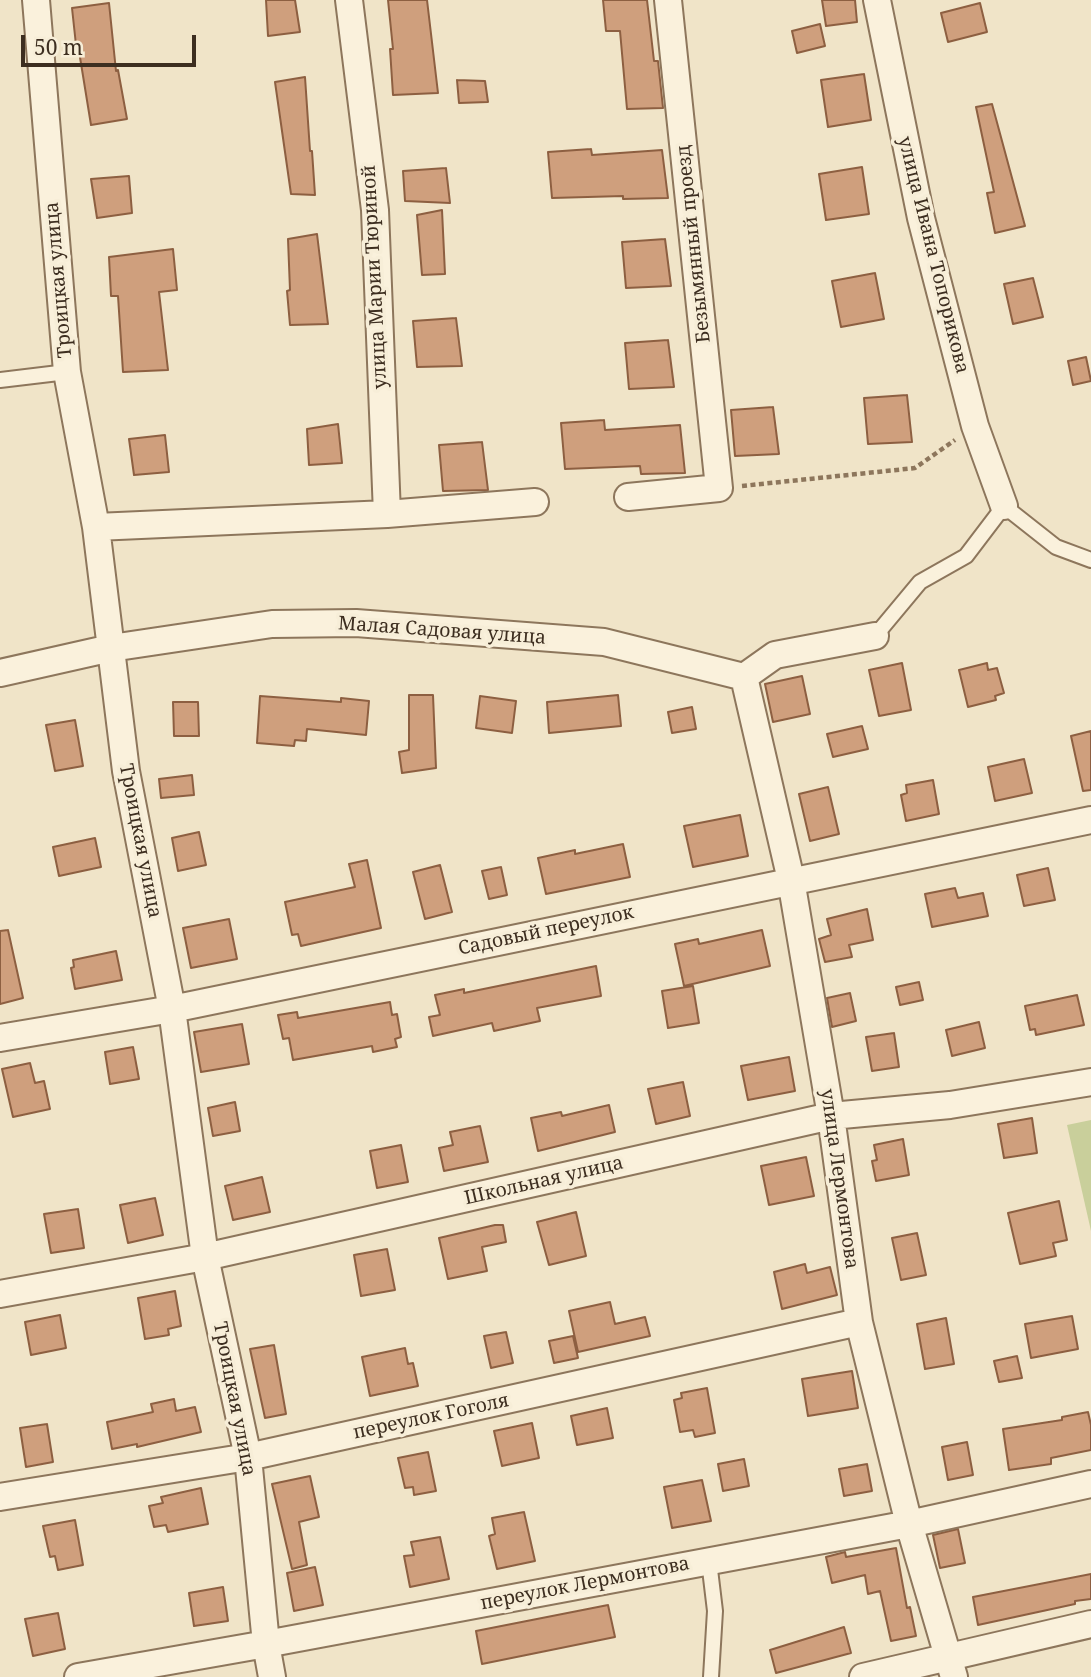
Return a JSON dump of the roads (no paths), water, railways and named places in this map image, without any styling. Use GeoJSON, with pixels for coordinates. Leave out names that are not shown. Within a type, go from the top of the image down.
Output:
{"type":"FeatureCollection","features":[{"type":"Feature","properties":{"kind":"street","name":"Троицкая улица"},"geometry":{"type":"LineString","coordinates":[[36,0],[67,372],[96,527],[126,771],[172,1009],[205,1257],[248,1457],[266,1644],[272,1677]]}},
{"type":"Feature","properties":{"kind":"street","name":"улица Марии Тюриной"},"geometry":{"type":"LineString","coordinates":[[349,0],[374,210],[387,514]]}},
{"type":"Feature","properties":{"kind":"street","name":"Безымянный проезд"},"geometry":{"type":"LineString","coordinates":[[628,497],[719,488],[668,0]]}},
{"type":"Feature","properties":{"kind":"street","name":"улица Ивана Топорикова"},"geometry":{"type":"LineString","coordinates":[[877,0],[921,218],[975,426],[1004,506]]}},
{"type":"Feature","properties":{"kind":"street"},"geometry":{"type":"LineString","coordinates":[[96,527],[387,514],[535,502]]}},
{"type":"Feature","properties":{"kind":"street","name":"Малая Садовая улица"},"geometry":{"type":"LineString","coordinates":[[0,673],[111,648],[272,624],[356,623],[604,642],[744,677]]}},
{"type":"Feature","properties":{"kind":"street"},"geometry":{"type":"LineString","coordinates":[[744,677],[775,655],[875,636]]}},
{"type":"Feature","properties":{"kind":"street","name":"улица Лермонтова"},"geometry":{"type":"LineString","coordinates":[[744,677],[791,880],[831,1116],[859,1322],[909,1524],[951,1667]]}},
{"type":"Feature","properties":{"kind":"street","name":"Садовый переулок"},"geometry":{"type":"LineString","coordinates":[[0,1038],[172,1009],[1091,820]]}},
{"type":"Feature","properties":{"kind":"street","name":"Школьная улица"},"geometry":{"type":"LineString","coordinates":[[0,1293],[205,1257],[831,1116],[950,1105],[1091,1082]]}},
{"type":"Feature","properties":{"kind":"street","name":"переулок Гоголя"},"geometry":{"type":"LineString","coordinates":[[0,1497],[248,1457],[859,1322]]}},
{"type":"Feature","properties":{"kind":"street","name":"переулок Лермонтова"},"geometry":{"type":"LineString","coordinates":[[78,1677],[909,1524],[1091,1484]]}},
{"type":"Feature","properties":{"kind":"street"},"geometry":{"type":"LineString","coordinates":[[863,1677],[951,1667],[1091,1624]]}},
{"type":"Feature","properties":{"kind":"lane"},"geometry":{"type":"LineString","coordinates":[[0,380],[67,372]]}},
{"type":"Feature","properties":{"kind":"lane"},"geometry":{"type":"LineString","coordinates":[[875,636],[920,582],[966,556],[1004,506],[1056,547],[1091,560]]}},
{"type":"Feature","properties":{"kind":"lane"},"geometry":{"type":"LineString","coordinates":[[709,1561],[715,1611],[711,1677]]}}]}
